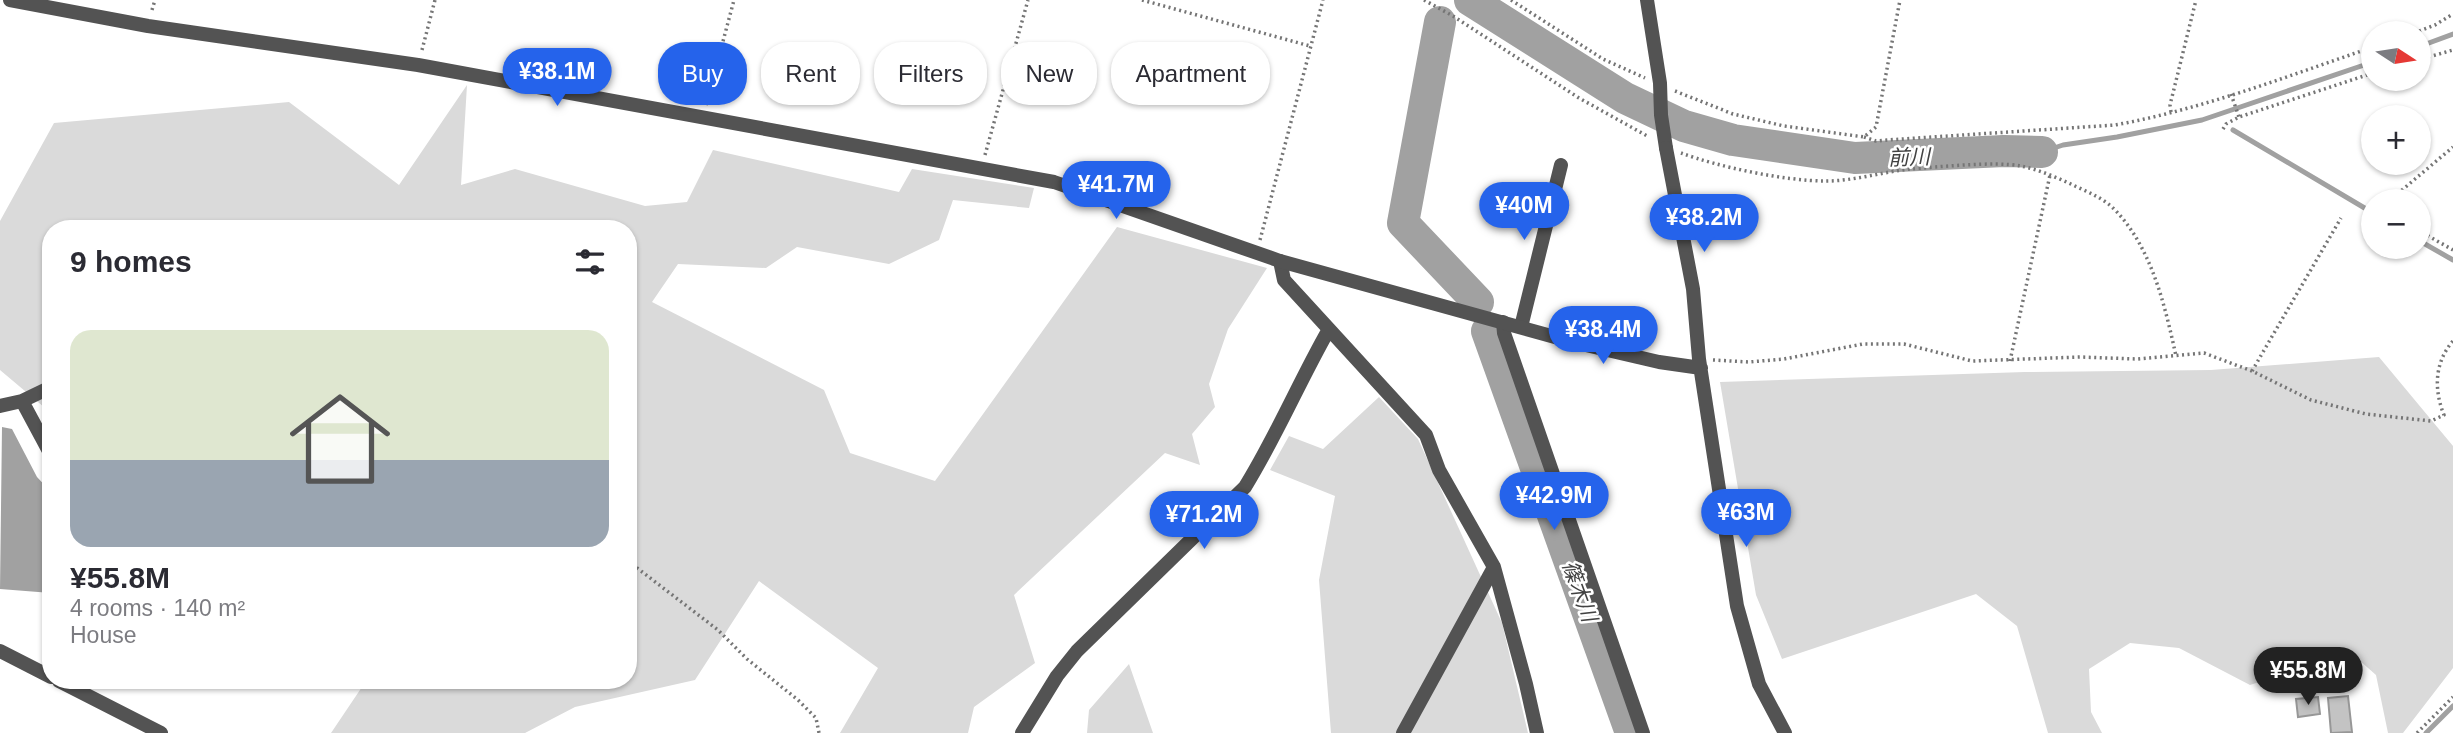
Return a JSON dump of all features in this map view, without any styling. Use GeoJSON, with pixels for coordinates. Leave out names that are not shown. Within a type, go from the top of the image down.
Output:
{"type":"FeatureCollection","features":[{"type":"Feature","properties":{"kind":"street"},"geometry":{"type":"LineString","coordinates":[[10,0],[148,26],[418,65],[1054,181],[1280,261],[1658,362],[1700,364]]}},
{"type":"Feature","properties":{"kind":"street"},"geometry":{"type":"LineString","coordinates":[[1647,0],[1660,83],[1661,115],[1693,289],[1700,364],[1737,606],[1759,684],[1784,733]]}},
{"type":"Feature","properties":{"kind":"street"},"geometry":{"type":"LineString","coordinates":[[1521,327],[1561,165]]}},
{"type":"Feature","properties":{"kind":"street"},"geometry":{"type":"LineString","coordinates":[[1280,261],[1284,280],[1426,435],[1439,470],[1494,566],[1537,733]]}},
{"type":"Feature","properties":{"kind":"street"},"geometry":{"type":"LineString","coordinates":[[1503,322],[1504,332],[1643,733]]}},
{"type":"Feature","properties":{"kind":"street"},"geometry":{"type":"LineString","coordinates":[[1022,733],[1057,676],[1077,651],[1245,487],[1328,331]]}},
{"type":"Feature","properties":{"kind":"street"},"geometry":{"type":"LineString","coordinates":[[0,406],[22,401],[42,391]]}},
{"type":"Feature","properties":{"kind":"street"},"geometry":{"type":"LineString","coordinates":[[22,401],[42,438]]}},
{"type":"Feature","properties":{"kind":"street"},"geometry":{"type":"LineString","coordinates":[[1403,733],[1494,566]]}},
{"type":"Feature","properties":{"kind":"street"},"geometry":{"type":"LineString","coordinates":[[0,651],[42,672]]}},
{"type":"Feature","properties":{"kind":"street"},"geometry":{"type":"LineString","coordinates":[[75,689],[161,733]]}},
{"type":"Feature","properties":{"kind":"path"},"geometry":{"type":"LineString","coordinates":[[418,65],[435,0]]}},
{"type":"Feature","properties":{"kind":"path"},"geometry":{"type":"LineString","coordinates":[[702,117],[734,0]]}},
{"type":"Feature","properties":{"kind":"path"},"geometry":{"type":"LineString","coordinates":[[981,167],[1028,0]]}},
{"type":"Feature","properties":{"kind":"path"},"geometry":{"type":"LineString","coordinates":[[1142,0],[1310,46]]}},
{"type":"Feature","properties":{"kind":"path"},"geometry":{"type":"LineString","coordinates":[[1257,252],[1322,0]]}},
{"type":"Feature","properties":{"kind":"path"},"geometry":{"type":"LineString","coordinates":[[1424,0],[1579,98],[1666,148],[1704,162],[1785,177],[1825,181],[1909,169],[1998,164],[2020,166],[2050,175],[2101,198],[2116,211],[2142,249],[2154,275],[2176,356]]}},
{"type":"Feature","properties":{"kind":"path"},"geometry":{"type":"LineString","coordinates":[[1511,0],[1603,59],[1633,74],[1733,114],[1784,126],[1876,141],[2115,125],[2231,94],[2361,51]]}},
{"type":"Feature","properties":{"kind":"path"},"geometry":{"type":"LineString","coordinates":[[1864,137],[1877,127],[1900,0]]}},
{"type":"Feature","properties":{"kind":"path"},"geometry":{"type":"LineString","coordinates":[[2171,112],[2170,106],[2196,0]]}},
{"type":"Feature","properties":{"kind":"path"},"geometry":{"type":"LineString","coordinates":[[2431,27],[2453,14]]}},
{"type":"Feature","properties":{"kind":"path"},"geometry":{"type":"LineString","coordinates":[[2431,56],[2453,50]]}},
{"type":"Feature","properties":{"kind":"path"},"geometry":{"type":"LineString","coordinates":[[2223,129],[2226,124],[2239,117],[2361,77]]}},
{"type":"Feature","properties":{"kind":"path"},"geometry":{"type":"LineString","coordinates":[[2231,94],[2239,117]]}},
{"type":"Feature","properties":{"kind":"path"},"geometry":{"type":"LineString","coordinates":[[2403,189],[2453,147]]}},
{"type":"Feature","properties":{"kind":"path"},"geometry":{"type":"LineString","coordinates":[[2009,362],[2050,175]]}},
{"type":"Feature","properties":{"kind":"path"},"geometry":{"type":"LineString","coordinates":[[2252,371],[2341,218]]}},
{"type":"Feature","properties":{"kind":"path"},"geometry":{"type":"LineString","coordinates":[[2431,237],[2453,250]]}},
{"type":"Feature","properties":{"kind":"path"},"geometry":{"type":"LineString","coordinates":[[2444,415],[2438,399],[2436,381],[2439,365],[2453,341]]}},
{"type":"Feature","properties":{"kind":"path"},"geometry":{"type":"LineString","coordinates":[[1700,364],[1784,359],[1863,344],[1904,344],[1972,361],[2009,362],[2080,357],[2137,359],[2204,354],[2252,371],[2311,400],[2366,414],[2431,421],[2444,415],[2453,416]]}},
{"type":"Feature","properties":{"kind":"path"},"geometry":{"type":"LineString","coordinates":[[637,568],[718,630],[747,659],[798,700],[816,718],[819,733]]}},
{"type":"Feature","properties":{"kind":"path"},"geometry":{"type":"LineString","coordinates":[[2417,733],[2453,697]]}},
{"type":"Feature","properties":{"kind":"shaded area"},"geometry":{"type":"Polygon","coordinates":[[[467,85],[461,185],[515,169],[645,206],[687,202],[713,150],[899,192],[912,169],[1034,188],[1029,208],[953,200],[939,240],[889,264],[797,247],[766,268],[678,264],[652,302],[824,390],[850,453],[935,481],[1117,227],[1267,268],[1228,329],[1209,384],[1215,407],[1192,434],[1200,465],[1165,453],[1014,595],[1035,663],[974,707],[968,733],[840,733],[878,668],[759,581],[695,680],[575,707],[525,733],[331,733],[361,689],[637,689],[637,220],[42,220],[42,405],[0,370],[0,221],[54,123],[289,102],[399,185],[467,85]]]}},
{"type":"Feature","properties":{"kind":"shaded area"},"geometry":{"type":"Polygon","coordinates":[[[2379,357],[2453,446],[2453,668],[2403,733],[2388,733],[2376,675],[2350,652],[2250,685],[2179,648],[2130,643],[2089,669],[2091,712],[2102,733],[2048,733],[2017,626],[1976,594],[1782,659],[1756,595],[1720,382],[2025,372],[2211,370],[2379,357]]]}},
{"type":"Feature","properties":{"kind":"shaded area"},"geometry":{"type":"Polygon","coordinates":[[[1379,397],[1418,439],[1502,623],[1528,733],[1331,733],[1319,580],[1335,496],[1270,470],[1289,436],[1323,449],[1379,397]]]}},
{"type":"Feature","properties":{"kind":"shaded area"},"geometry":{"type":"Polygon","coordinates":[[[2,427],[12,429],[42,482],[42,592],[0,589],[2,427]]]}},
{"type":"Feature","properties":{"kind":"shaded area"},"geometry":{"type":"Polygon","coordinates":[[[1129,664],[1153,733],[1087,733],[1089,710],[1129,664]]]}},
{"type":"Feature","properties":{"kind":"building"},"geometry":{"type":"Polygon","coordinates":[[[2348,696],[2352,732],[2331,733],[2328,698],[2348,696]]]}},
{"type":"Feature","properties":{"kind":"building"},"geometry":{"type":"Polygon","coordinates":[[[2318,697],[2320,714],[2298,717],[2296,699],[2318,697]]]}},
{"type":"Feature","properties":{"kind":"waterway","name":"前川"},"geometry":{"type":"LineString","coordinates":[[1470,0],[1625,98],[1684,126],[1733,140],[1855,158],[2004,151],[2042,152]]}},
{"type":"Feature","properties":{"kind":"waterway","name":"篠木川"},"geometry":{"type":"LineString","coordinates":[[1440,22],[1403,223],[1478,302]]}},
{"type":"Feature","properties":{"kind":"waterway","name":"前川"},"geometry":{"type":"LineString","coordinates":[[2431,42],[2453,34]]}},
{"type":"Feature","properties":{"kind":"waterway","name":"前川"},"geometry":{"type":"LineString","coordinates":[[2042,152],[2063,145],[2202,120],[2361,66]]}},
{"type":"Feature","properties":{"kind":"waterway"},"geometry":{"type":"LineString","coordinates":[[2233,130],[2361,206]]}},
{"type":"Feature","properties":{"kind":"waterway"},"geometry":{"type":"LineString","coordinates":[[2431,247],[2453,260]]}},
{"type":"Feature","properties":{"kind":"waterway","name":"篠木川"},"geometry":{"type":"LineString","coordinates":[[1487,331],[1631,733]]}},
{"type":"Feature","properties":{"kind":"waterway"},"geometry":{"type":"LineString","coordinates":[[2426,733],[2453,706]]}}]}
